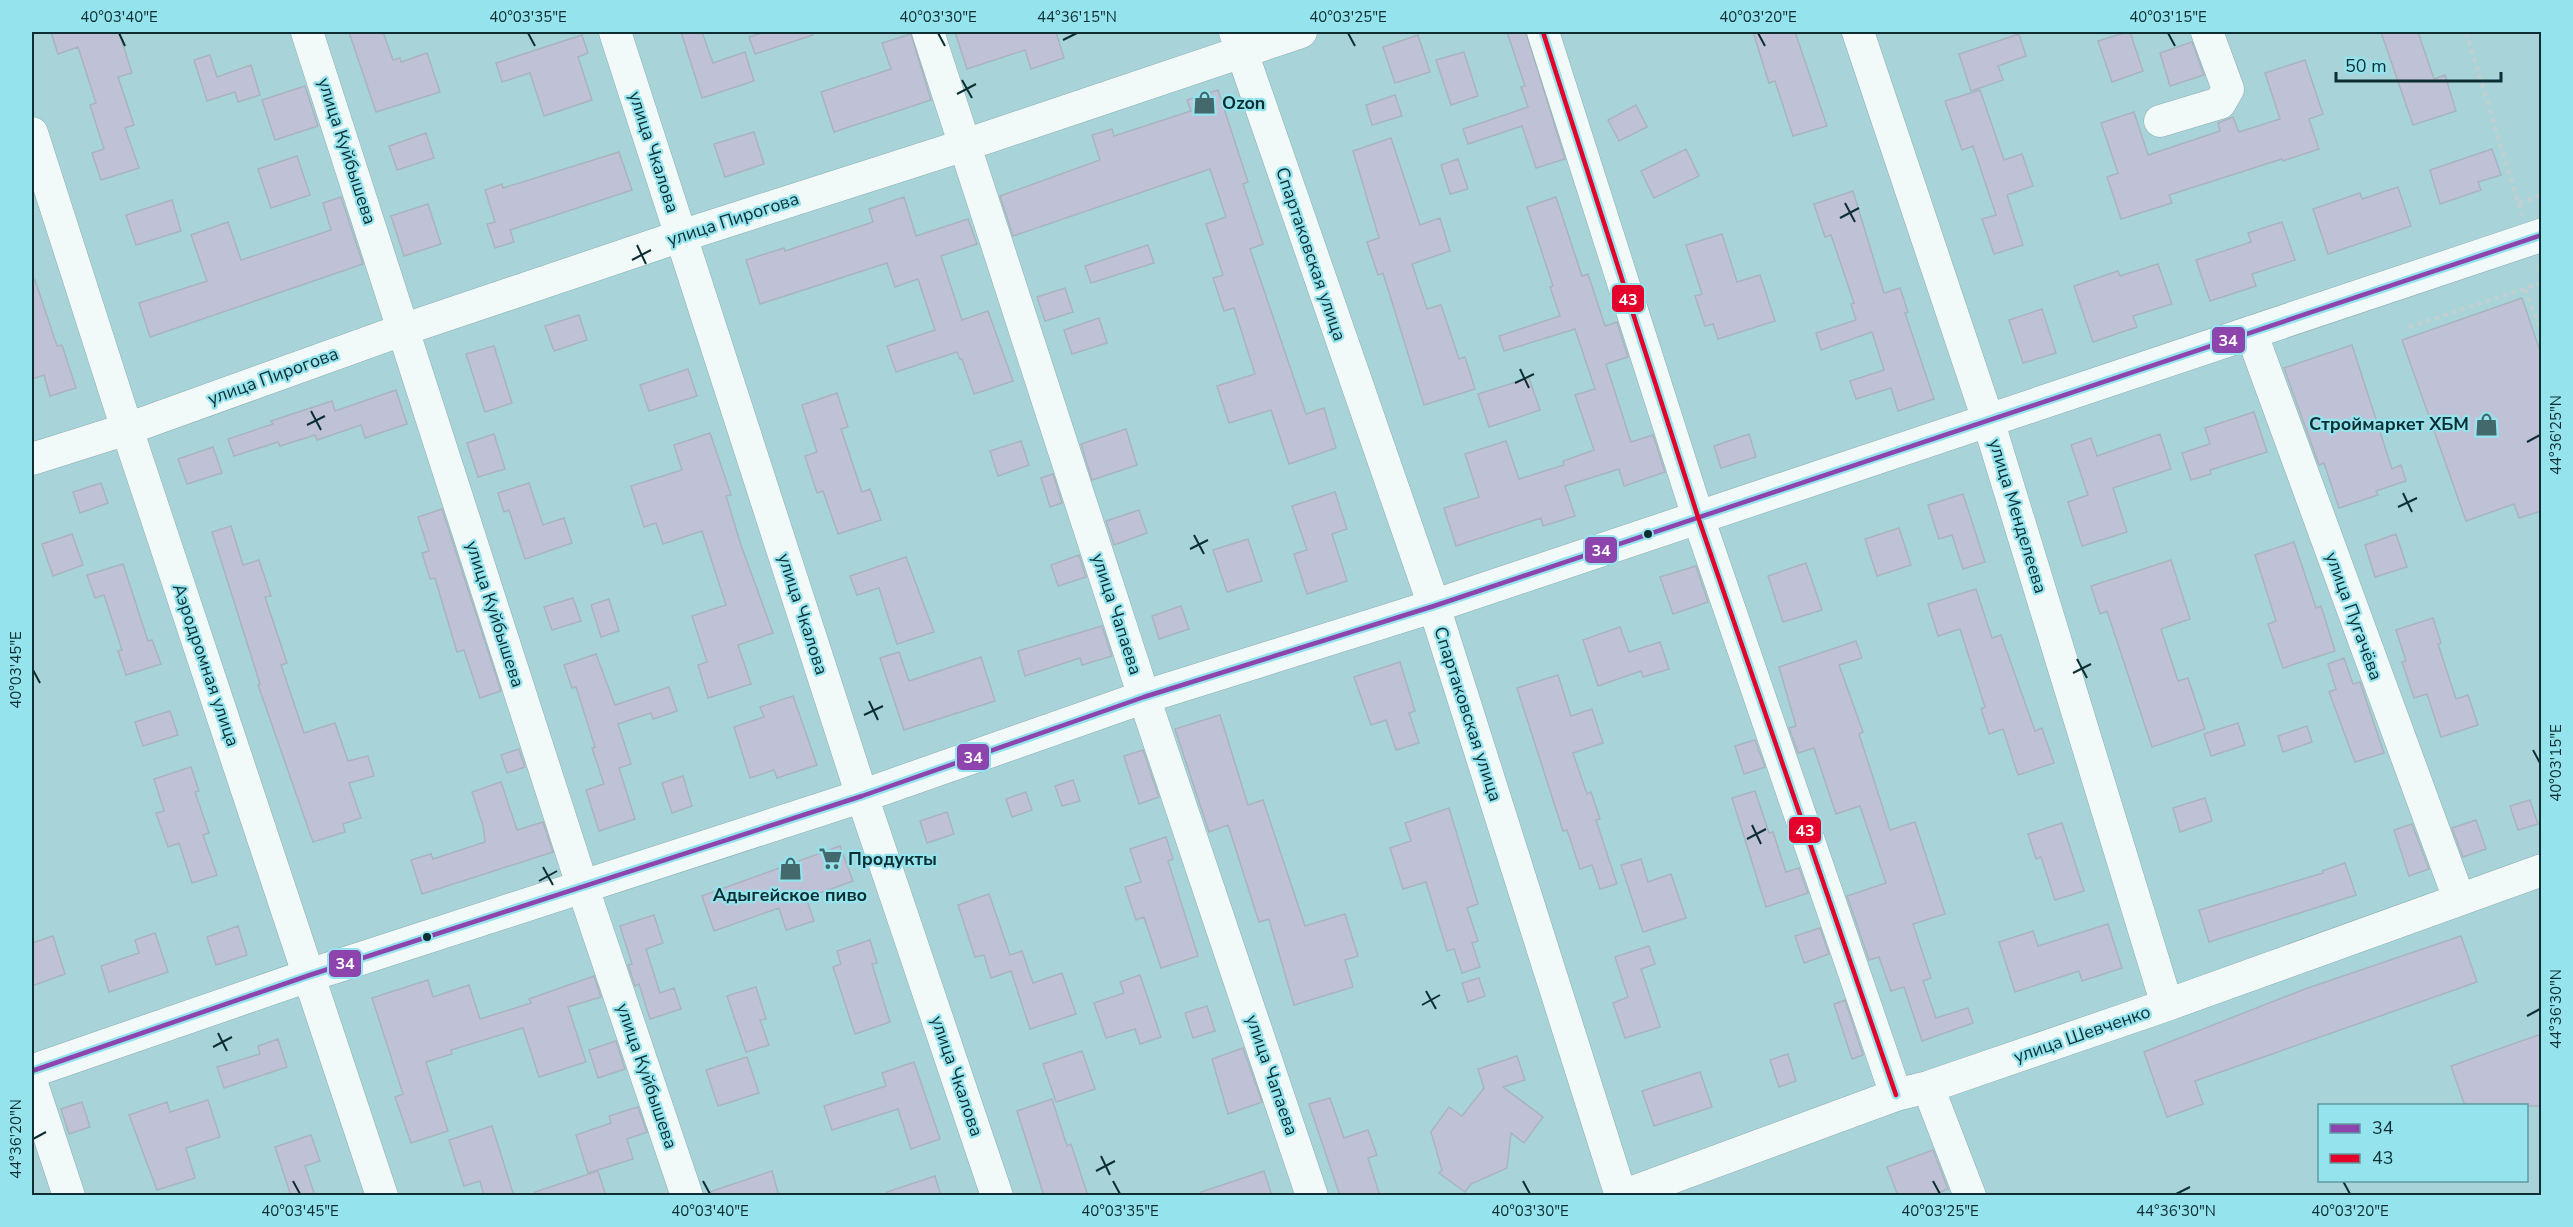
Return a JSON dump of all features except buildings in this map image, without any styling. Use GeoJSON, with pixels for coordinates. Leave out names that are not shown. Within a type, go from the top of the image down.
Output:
{"type":"FeatureCollection","features":[{"type":"Feature","properties":{"kind":"main road"},"geometry":{"type":"LineString","coordinates":[[32,1071],[310,975],[862,796],[1144,697],[1434,606],[2251,332],[2532,227]]}},
{"type":"Feature","properties":{"kind":"street","name":"улица Куйбышева"},"geometry":{"type":"LineString","coordinates":[[307,32],[405,329],[583,888],[687,1196]]}},
{"type":"Feature","properties":{"kind":"street","name":"улица Чкалова"},"geometry":{"type":"LineString","coordinates":[[615,32],[862,796],[997,1196]]}},
{"type":"Feature","properties":{"kind":"street","name":"улица Чапаева"},"geometry":{"type":"LineString","coordinates":[[928,32],[1144,697],[1312,1196]]}},
{"type":"Feature","properties":{"kind":"street","name":"улица Пирогова"},"geometry":{"type":"LineString","coordinates":[[32,459],[127,429],[405,329],[681,236],[965,145],[1238,41],[1301,32]]}},
{"type":"Feature","properties":{"kind":"street"},"geometry":{"type":"LineString","coordinates":[[1543,32],[1698,517],[1896,1095]]}},
{"type":"Feature","properties":{"kind":"street","name":"улица Менделеева"},"geometry":{"type":"LineString","coordinates":[[1858,32],[1988,420],[2167,1005]]}},
{"type":"Feature","properties":{"kind":"street"},"geometry":{"type":"LineString","coordinates":[[2160,121],[2220,103],[2228,89],[2207,32]]}},
{"type":"Feature","properties":{"kind":"street","name":"Спартаковская улица"},"geometry":{"type":"LineString","coordinates":[[1238,41],[1434,606],[1622,1196]]}},
{"type":"Feature","properties":{"kind":"street","name":"Аэродромная улица"},"geometry":{"type":"LineString","coordinates":[[32,133],[127,429],[382,1196]]}},
{"type":"Feature","properties":{"kind":"street","name":"улица Пугачёва"},"geometry":{"type":"LineString","coordinates":[[2251,332],[2459,899]]}},
{"type":"Feature","properties":{"kind":"street","name":"улица Шевченко"},"geometry":{"type":"LineString","coordinates":[[1622,1196],[1896,1095],[1928,1087],[2167,1005],[2541,870]]}},
{"type":"Feature","properties":{"kind":"street"},"geometry":{"type":"LineString","coordinates":[[32,1084],[69,1196]]}},
{"type":"Feature","properties":{"kind":"street"},"geometry":{"type":"LineString","coordinates":[[1928,1087],[1970,1196]]}},
{"type":"Feature","properties":{"kind":"path"},"geometry":{"type":"LineString","coordinates":[[2466,32],[2519,203],[2532,227]]}},
{"type":"Feature","properties":{"kind":"path"},"geometry":{"type":"LineString","coordinates":[[2519,203],[2541,195]]}},
{"type":"Feature","properties":{"kind":"path"},"geometry":{"type":"LineString","coordinates":[[2409,327],[2541,283]]}},
{"type":"Feature","properties":{"kind":"path"},"geometry":{"type":"LineString","coordinates":[[2524,289],[2541,334]]}},
{"type":"Feature","properties":{"kind":"transit line","name":"43"},"geometry":{"type":"LineString","coordinates":[[1543,32],[1698,517],[1896,1095]]}},
{"type":"Feature","properties":{"kind":"transit line","name":"34"},"geometry":{"type":"LineString","coordinates":[[32,1071],[310,975],[862,796],[1144,697],[1434,606],[2542,235]]}},
{"type":"Feature","properties":{"kind":"place","name":"Ozon"},"geometry":{"type":"Point","coordinates":[1204,103]}},
{"type":"Feature","properties":{"kind":"place","name":"Строймаркет ХБМ"},"geometry":{"type":"Point","coordinates":[2487,424]}},
{"type":"Feature","properties":{"kind":"place","name":"Продукты"},"geometry":{"type":"Point","coordinates":[830,859]}},
{"type":"Feature","properties":{"kind":"place","name":"Адыгейское пиво"},"geometry":{"type":"Point","coordinates":[790,869]}}]}
